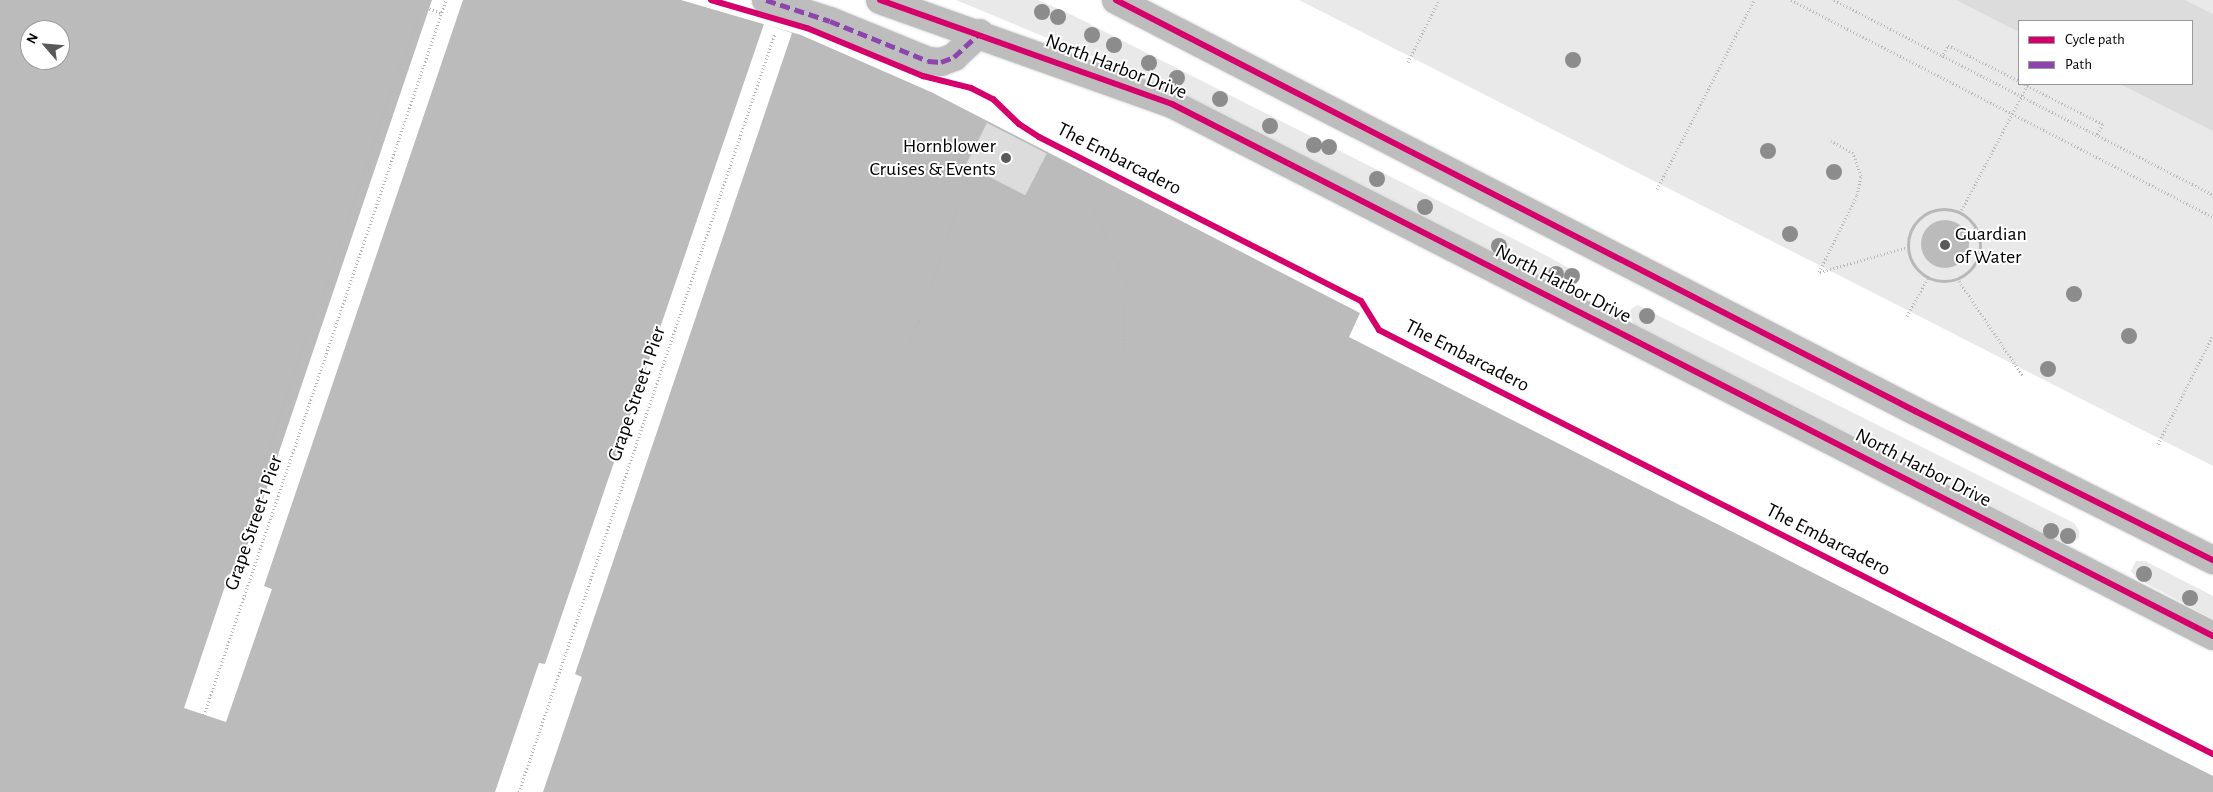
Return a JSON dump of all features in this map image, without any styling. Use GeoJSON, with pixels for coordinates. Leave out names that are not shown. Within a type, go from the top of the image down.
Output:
{"type":"FeatureCollection","features":[{"type":"Feature","properties":{"kind":"main road","name":"North Harbor Drive"},"geometry":{"type":"LineString","coordinates":[[880,0],[980,33],[1172,104],[2213,636]]}},
{"type":"Feature","properties":{"kind":"main road"},"geometry":{"type":"LineString","coordinates":[[1116,0],[1915,411],[2213,560]]}},
{"type":"Feature","properties":{"kind":"main road"},"geometry":{"type":"LineString","coordinates":[[775,3],[928,60],[941,62],[954,58],[980,33]]}},
{"type":"Feature","properties":{"kind":"path"},"geometry":{"type":"LineString","coordinates":[[1408,62],[1439,0]]}},
{"type":"Feature","properties":{"kind":"path"},"geometry":{"type":"LineString","coordinates":[[1656,189],[1754,0]]}},
{"type":"Feature","properties":{"kind":"path"},"geometry":{"type":"LineString","coordinates":[[1791,0],[2213,217]]}},
{"type":"Feature","properties":{"kind":"path"},"geometry":{"type":"LineString","coordinates":[[1834,0],[2020,98],[2213,195]]}},
{"type":"Feature","properties":{"kind":"path"},"geometry":{"type":"LineString","coordinates":[[231,558],[423,6],[442,13]]}},
{"type":"Feature","properties":{"kind":"path"},"geometry":{"type":"LineString","coordinates":[[402,63],[410,38]]}},
{"type":"Feature","properties":{"kind":"path"},"geometry":{"type":"LineString","coordinates":[[1942,57],[1948,45],[2018,80]]}},
{"type":"Feature","properties":{"kind":"path"},"geometry":{"type":"LineString","coordinates":[[1960,213],[2026,85]]}},
{"type":"Feature","properties":{"kind":"path"},"geometry":{"type":"LineString","coordinates":[[2028,85],[2103,124],[2096,136]]}},
{"type":"Feature","properties":{"kind":"path"},"geometry":{"type":"LineString","coordinates":[[1831,141],[1853,153],[1861,176],[1858,195],[1819,272],[1908,247]]}},
{"type":"Feature","properties":{"kind":"path"},"geometry":{"type":"LineString","coordinates":[[909,347],[971,171]]}},
{"type":"Feature","properties":{"kind":"path"},"geometry":{"type":"LineString","coordinates":[[1087,202],[1092,205],[1126,283],[1123,356]]}},
{"type":"Feature","properties":{"kind":"path"},"geometry":{"type":"LineString","coordinates":[[1936,210],[1960,213],[1976,228],[1980,250],[1970,271],[1957,278],[1938,281],[1928,278],[1917,270],[1908,247],[1910,235],[1924,215],[1936,210]]}},
{"type":"Feature","properties":{"kind":"path"},"geometry":{"type":"LineString","coordinates":[[1907,316],[1928,278]]}},
{"type":"Feature","properties":{"kind":"path"},"geometry":{"type":"LineString","coordinates":[[1957,278],[2023,376]]}},
{"type":"Feature","properties":{"kind":"path"},"geometry":{"type":"LineString","coordinates":[[2158,444],[2213,335]]}},
{"type":"Feature","properties":{"kind":"shaded area"},"geometry":{"type":"Polygon","coordinates":[[[0,0],[681,0],[801,35],[931,92],[1360,313],[1349,337],[2213,776],[2213,792],[0,792],[0,0]]]}},
{"type":"Feature","properties":{"kind":"shaded area"},"geometry":{"type":"Polygon","coordinates":[[[956,0],[1038,0],[1072,15],[1547,256],[1578,273],[1577,284],[1566,287],[1542,277],[1168,88],[956,0]]]}},
{"type":"Feature","properties":{"kind":"shaded area"},"geometry":{"type":"Polygon","coordinates":[[[1299,0],[2213,0],[2213,466],[1299,0]]]}},
{"type":"Feature","properties":{"kind":"shaded area"},"geometry":{"type":"Polygon","coordinates":[[[1945,220],[1954,222],[1962,227],[1967,235],[1969,244],[1967,253],[1962,261],[1954,266],[1945,268],[1936,266],[1928,261],[1923,253],[1921,244],[1923,235],[1928,227],[1936,222],[1945,220]]]}},
{"type":"Feature","properties":{"kind":"shaded area"},"geometry":{"type":"Polygon","coordinates":[[[1637,305],[2074,523],[2079,531],[2079,538],[2073,542],[2064,543],[1641,328],[1633,323],[1630,315],[1631,309],[1637,305]]]}},
{"type":"Feature","properties":{"kind":"shaded area"},"geometry":{"type":"Polygon","coordinates":[[[2136,561],[2145,561],[2213,596],[2213,619],[2136,578],[2131,571],[2136,561]]]}},
{"type":"Feature","properties":{"kind":"pier"},"geometry":{"type":"Polygon","coordinates":[[[432,0],[463,0],[264,586],[272,589],[226,722],[184,708],[229,574],[237,576],[432,0]]]}},
{"type":"Feature","properties":{"kind":"pier"},"geometry":{"type":"Polygon","coordinates":[[[764,24],[792,33],[575,674],[582,677],[543,792],[495,792],[539,663],[545,664],[764,24]]]}},
{"type":"Feature","properties":{"kind":"building"},"geometry":{"type":"Polygon","coordinates":[[[1956,0],[2185,0],[2213,14],[2213,131],[2122,85],[2193,85],[2193,20],[2018,20],[2018,31],[1956,0]]]}},
{"type":"Feature","properties":{"kind":"building","name":"Hornblower Cruises & Events"},"geometry":{"type":"Polygon","coordinates":[[[987,123],[1047,153],[1025,195],[966,165],[987,123]]]}},
{"type":"Feature","properties":{"kind":"marked path"},"geometry":{"type":"LineString","coordinates":[[766,0],[830,21],[928,61],[941,62],[954,57],[980,33]]}},
{"type":"Feature","properties":{"kind":"cycle path","name":"The Embarcadero"},"geometry":{"type":"LineString","coordinates":[[711,0],[807,28],[923,76],[971,88],[993,99],[1019,124],[1039,137],[1361,301],[1379,330],[2213,754]]}},
{"type":"Feature","properties":{"kind":"cycle path"},"geometry":{"type":"LineString","coordinates":[[880,0],[1172,104],[2213,636]]}},
{"type":"Feature","properties":{"kind":"cycle path"},"geometry":{"type":"LineString","coordinates":[[1116,0],[1915,411],[2213,560]]}},
{"type":"Feature","properties":{"kind":"place","name":"Hornblower Cruises & Events"},"geometry":{"type":"Point","coordinates":[1006,158]}},
{"type":"Feature","properties":{"kind":"place","name":"Guardian of Water"},"geometry":{"type":"Point","coordinates":[1945,245]}}]}
